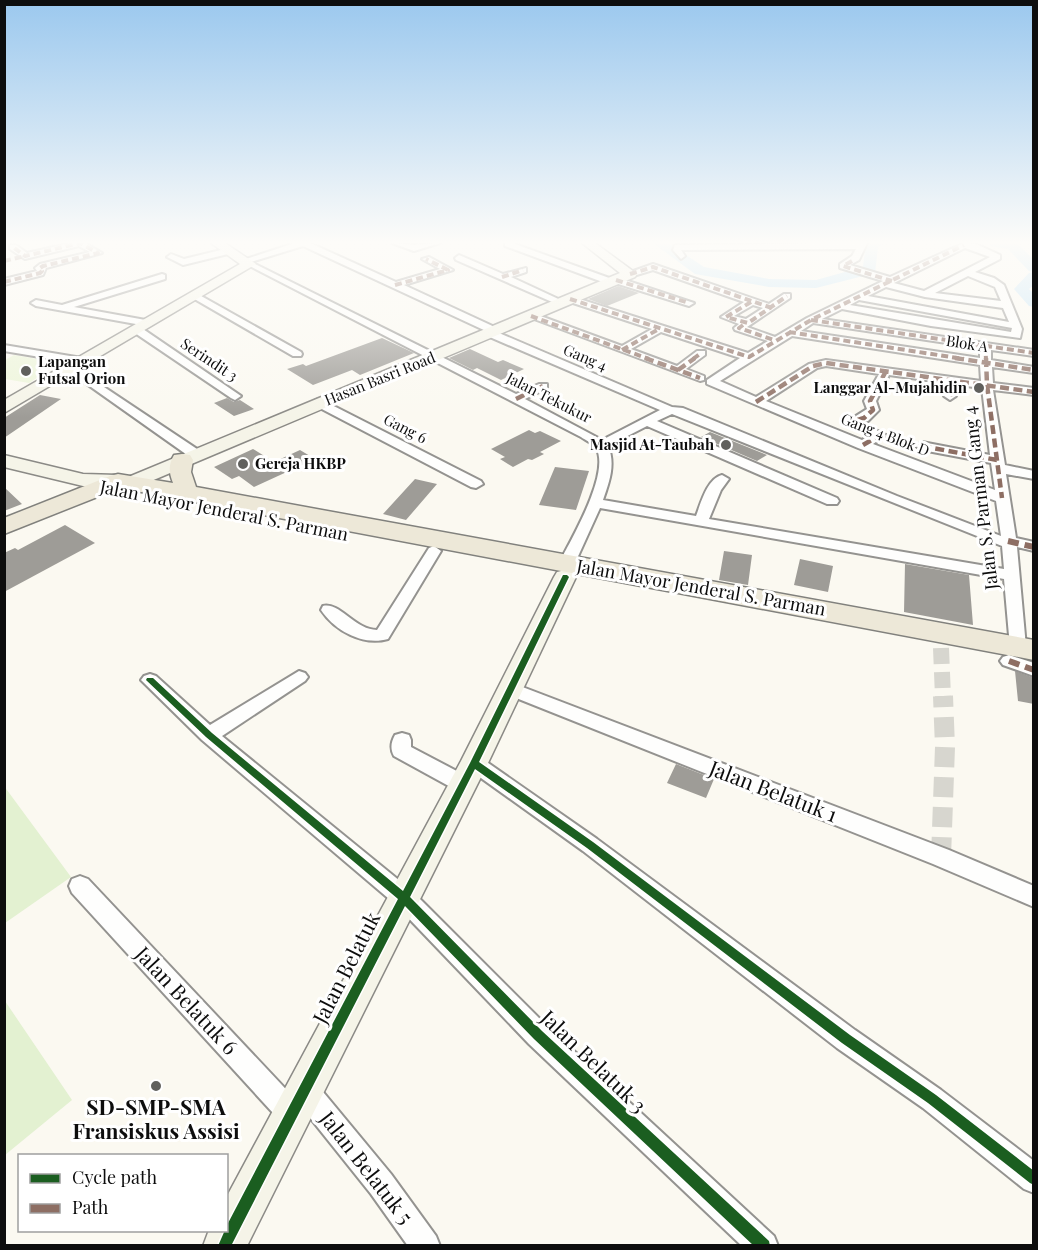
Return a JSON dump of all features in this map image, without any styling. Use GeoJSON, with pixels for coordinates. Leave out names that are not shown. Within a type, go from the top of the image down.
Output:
{"type":"FeatureCollection","features":[{"type":"Feature","properties":{"kind":"main road"},"geometry":{"type":"LineString","coordinates":[[187,492],[180,472],[188,457]]}},
{"type":"Feature","properties":{"kind":"main road"},"geometry":{"type":"LineString","coordinates":[[4,527],[114,485]]}},
{"type":"Feature","properties":{"kind":"main road"},"geometry":{"type":"LineString","coordinates":[[4,539],[114,485]]}},
{"type":"Feature","properties":{"kind":"main road","name":"Jalan Mayor Jenderal S. Parman"},"geometry":{"type":"LineString","coordinates":[[114,485],[187,492],[438,545]]}},
{"type":"Feature","properties":{"kind":"main road","name":"Jalan Mayor Jenderal S. Parman"},"geometry":{"type":"LineString","coordinates":[[114,485],[1023,656]]}},
{"type":"Feature","properties":{"kind":"street"},"geometry":{"type":"LineString","coordinates":[[63,307],[82,301]]}},
{"type":"Feature","properties":{"kind":"street"},"geometry":{"type":"LineString","coordinates":[[4,408],[183,301]]}},
{"type":"Feature","properties":{"kind":"street"},"geometry":{"type":"LineString","coordinates":[[205,301],[297,354]]}},
{"type":"Feature","properties":{"kind":"street","name":"Jalan Tekukur"},"geometry":{"type":"LineString","coordinates":[[322,301],[585,434],[602,446],[606,462],[594,503],[566,570]]}},
{"type":"Feature","properties":{"kind":"street","name":"Gang 4"},"geometry":{"type":"LineString","coordinates":[[429,301],[492,332],[670,410],[682,412],[892,499],[1008,543],[1034,547]]}},
{"type":"Feature","properties":{"kind":"street","name":"Hasan Basri Road"},"geometry":{"type":"LineString","coordinates":[[114,485],[188,457],[565,301]]}},
{"type":"Feature","properties":{"kind":"street"},"geometry":{"type":"LineString","coordinates":[[567,301],[749,357],[774,340],[851,301]]}},
{"type":"Feature","properties":{"kind":"street"},"geometry":{"type":"LineString","coordinates":[[684,301],[689,303]]}},
{"type":"Feature","properties":{"kind":"street"},"geometry":{"type":"LineString","coordinates":[[774,340],[739,328],[780,301]]}},
{"type":"Feature","properties":{"kind":"street"},"geometry":{"type":"LineString","coordinates":[[882,301],[1016,326]]}},
{"type":"Feature","properties":{"kind":"street"},"geometry":{"type":"LineString","coordinates":[[978,301],[1005,305]]}},
{"type":"Feature","properties":{"kind":"street"},"geometry":{"type":"LineString","coordinates":[[842,306],[1008,336],[1016,335],[1016,326],[1004,301]]}},
{"type":"Feature","properties":{"kind":"street"},"geometry":{"type":"LineString","coordinates":[[747,323],[726,316],[751,302],[772,308]]}},
{"type":"Feature","properties":{"kind":"street"},"geometry":{"type":"LineString","coordinates":[[36,303],[63,307],[142,326]]}},
{"type":"Feature","properties":{"kind":"street"},"geometry":{"type":"LineString","coordinates":[[531,316],[700,378]]}},
{"type":"Feature","properties":{"kind":"street"},"geometry":{"type":"LineString","coordinates":[[812,320],[1034,353]]}},
{"type":"Feature","properties":{"kind":"street","name":"Serindit 3"},"geometry":{"type":"LineString","coordinates":[[142,326],[235,396]]}},
{"type":"Feature","properties":{"kind":"street"},"geometry":{"type":"LineString","coordinates":[[622,350],[657,330]]}},
{"type":"Feature","properties":{"kind":"street","name":"Blok A"},"geometry":{"type":"LineString","coordinates":[[789,332],[1034,370]]}},
{"type":"Feature","properties":{"kind":"street","name":"Jalan S. Parman Gang 4"},"geometry":{"type":"LineString","coordinates":[[985,345],[987,385],[1008,543],[1010,575],[1023,656]]}},
{"type":"Feature","properties":{"kind":"street"},"geometry":{"type":"LineString","coordinates":[[4,348],[77,364],[188,457]]}},
{"type":"Feature","properties":{"kind":"street"},"geometry":{"type":"LineString","coordinates":[[678,370],[701,353]]}},
{"type":"Feature","properties":{"kind":"street","name":"Gang 4 Blok D"},"geometry":{"type":"LineString","coordinates":[[749,357],[711,382],[863,445],[1002,498]]}},
{"type":"Feature","properties":{"kind":"street"},"geometry":{"type":"LineString","coordinates":[[756,402],[818,364],[1034,392]]}},
{"type":"Feature","properties":{"kind":"street"},"geometry":{"type":"LineString","coordinates":[[863,445],[880,435],[856,425],[854,421],[872,411],[870,401],[886,371]]}},
{"type":"Feature","properties":{"kind":"street"},"geometry":{"type":"LineString","coordinates":[[950,396],[953,380]]}},
{"type":"Feature","properties":{"kind":"street"},"geometry":{"type":"LineString","coordinates":[[516,399],[543,386]]}},
{"type":"Feature","properties":{"kind":"street","name":"Gang 6"},"geometry":{"type":"LineString","coordinates":[[320,403],[476,484]]}},
{"type":"Feature","properties":{"kind":"street"},"geometry":{"type":"LineString","coordinates":[[602,446],[670,410]]}},
{"type":"Feature","properties":{"kind":"street"},"geometry":{"type":"LineString","coordinates":[[648,422],[832,501]]}},
{"type":"Feature","properties":{"kind":"street"},"geometry":{"type":"LineString","coordinates":[[922,446],[1034,475]]}},
{"type":"Feature","properties":{"kind":"street"},"geometry":{"type":"LineString","coordinates":[[6,462],[114,485]]}},
{"type":"Feature","properties":{"kind":"street"},"geometry":{"type":"LineString","coordinates":[[701,522],[714,489],[722,479]]}},
{"type":"Feature","properties":{"kind":"street"},"geometry":{"type":"LineString","coordinates":[[594,503],[1010,575]]}},
{"type":"Feature","properties":{"kind":"street"},"geometry":{"type":"LineString","coordinates":[[329,610],[342,623],[357,631],[374,636],[382,635],[438,545]]}},
{"type":"Feature","properties":{"kind":"street","name":"Jalan Belatuk"},"geometry":{"type":"LineString","coordinates":[[224,1245],[512,690],[566,570]]}},
{"type":"Feature","properties":{"kind":"street"},"geometry":{"type":"LineString","coordinates":[[1023,656],[1034,670]]}},
{"type":"Feature","properties":{"kind":"street"},"geometry":{"type":"LineString","coordinates":[[209,735],[299,677]]}},
{"type":"Feature","properties":{"kind":"street","name":"Jalan Belatuk 3"},"geometry":{"type":"LineString","coordinates":[[150,680],[209,735],[403,897],[546,1043],[764,1245]]}},
{"type":"Feature","properties":{"kind":"street","name":"Jalan Belatuk 1"},"geometry":{"type":"LineString","coordinates":[[512,690],[941,857],[1034,897]]}},
{"type":"Feature","properties":{"kind":"street"},"geometry":{"type":"LineString","coordinates":[[402,740],[401,751],[469,773],[590,845],[846,1039],[932,1099],[1034,1179]]}},
{"type":"Feature","properties":{"kind":"street","name":"Jalan Belatuk 6"},"geometry":{"type":"LineString","coordinates":[[80,886],[299,1103]]}},
{"type":"Feature","properties":{"kind":"street","name":"Jalan Belatuk 5"},"geometry":{"type":"LineString","coordinates":[[299,1103],[381,1184],[426,1245]]}},
{"type":"Feature","properties":{"kind":"green space","name":"Lapangan Futsal Orion"},"geometry":{"type":"Polygon","coordinates":[[[14,355],[60,363],[29,383],[5,379],[5,360],[14,355]]]}},
{"type":"Feature","properties":{"kind":"green space"},"geometry":{"type":"Polygon","coordinates":[[[4,786],[71,877],[5,923],[4,923],[4,786]]]}},
{"type":"Feature","properties":{"kind":"green space"},"geometry":{"type":"Polygon","coordinates":[[[5,1001],[72,1100],[4,1155],[5,1001]]]}},
{"type":"Feature","properties":{"kind":"building"},"geometry":{"type":"Polygon","coordinates":[[[594,301],[618,301],[607,306],[594,301]]]}},
{"type":"Feature","properties":{"kind":"building"},"geometry":{"type":"Polygon","coordinates":[[[382,338],[414,353],[360,375],[352,370],[313,385],[287,369],[303,364],[306,366],[382,338]]]}},
{"type":"Feature","properties":{"kind":"building"},"geometry":{"type":"Polygon","coordinates":[[[470,349],[498,362],[503,360],[524,369],[501,380],[449,358],[470,349]]]}},
{"type":"Feature","properties":{"kind":"building"},"geometry":{"type":"Polygon","coordinates":[[[40,395],[61,399],[4,438],[4,418],[40,395]]]}},
{"type":"Feature","properties":{"kind":"building"},"geometry":{"type":"Polygon","coordinates":[[[227,398],[234,402],[240,400],[254,409],[234,416],[214,403],[227,398]]]}},
{"type":"Feature","properties":{"kind":"building"},"geometry":{"type":"Polygon","coordinates":[[[529,430],[535,433],[540,431],[561,441],[540,452],[544,454],[513,467],[500,459],[505,457],[491,449],[529,430]]]}},
{"type":"Feature","properties":{"kind":"building"},"geometry":{"type":"Polygon","coordinates":[[[710,432],[767,455],[757,461],[701,437],[710,432]]]}},
{"type":"Feature","properties":{"kind":"building"},"geometry":{"type":"Polygon","coordinates":[[[253,449],[274,462],[300,450],[315,459],[254,487],[239,476],[232,479],[214,467],[253,449]]]}},
{"type":"Feature","properties":{"kind":"building"},"geometry":{"type":"Polygon","coordinates":[[[555,467],[589,471],[576,510],[539,505],[555,467]]]}},
{"type":"Feature","properties":{"kind":"building"},"geometry":{"type":"Polygon","coordinates":[[[415,479],[437,484],[406,520],[383,514],[415,479]]]}},
{"type":"Feature","properties":{"kind":"building"},"geometry":{"type":"Polygon","coordinates":[[[4,487],[22,504],[4,511],[4,487]]]}},
{"type":"Feature","properties":{"kind":"building"},"geometry":{"type":"Polygon","coordinates":[[[65,525],[95,543],[4,592],[4,553],[15,548],[18,550],[65,525]]]}},
{"type":"Feature","properties":{"kind":"building"},"geometry":{"type":"Polygon","coordinates":[[[724,551],[752,555],[748,585],[719,580],[724,551]]]}},
{"type":"Feature","properties":{"kind":"building"},"geometry":{"type":"Polygon","coordinates":[[[800,559],[833,566],[828,592],[794,585],[800,559]]]}},
{"type":"Feature","properties":{"kind":"building"},"geometry":{"type":"Polygon","coordinates":[[[905,564],[969,575],[973,625],[904,612],[905,564]]]}},
{"type":"Feature","properties":{"kind":"building"},"geometry":{"type":"Polygon","coordinates":[[[1015,671],[1034,678],[1034,704],[1018,701],[1015,671]]]}},
{"type":"Feature","properties":{"kind":"building"},"geometry":{"type":"Polygon","coordinates":[[[676,764],[714,779],[706,798],[667,783],[676,764]]]}},
{"type":"Feature","properties":{"kind":"tunnel"},"geometry":{"type":"LineString","coordinates":[[941,648],[943,697]]}},
{"type":"Feature","properties":{"kind":"tunnel"},"geometry":{"type":"LineString","coordinates":[[941,857],[945,747],[943,696]]}},
{"type":"Feature","properties":{"kind":"marked path"},"geometry":{"type":"LineString","coordinates":[[577,301],[749,357],[811,320],[849,301]]}},
{"type":"Feature","properties":{"kind":"marked path"},"geometry":{"type":"LineString","coordinates":[[684,301],[689,303]]}},
{"type":"Feature","properties":{"kind":"marked path"},"geometry":{"type":"LineString","coordinates":[[753,301],[772,308]]}},
{"type":"Feature","properties":{"kind":"marked path"},"geometry":{"type":"LineString","coordinates":[[751,302],[726,317],[748,323],[779,301]]}},
{"type":"Feature","properties":{"kind":"marked path"},"geometry":{"type":"LineString","coordinates":[[531,316],[700,378]]}},
{"type":"Feature","properties":{"kind":"marked path"},"geometry":{"type":"LineString","coordinates":[[811,320],[1034,353]]}},
{"type":"Feature","properties":{"kind":"marked path"},"geometry":{"type":"LineString","coordinates":[[743,325],[739,328],[774,340]]}},
{"type":"Feature","properties":{"kind":"marked path"},"geometry":{"type":"LineString","coordinates":[[622,350],[657,330]]}},
{"type":"Feature","properties":{"kind":"marked path"},"geometry":{"type":"LineString","coordinates":[[789,332],[1034,370]]}},
{"type":"Feature","properties":{"kind":"marked path"},"geometry":{"type":"LineString","coordinates":[[985,345],[987,385],[1002,498]]}},
{"type":"Feature","properties":{"kind":"marked path"},"geometry":{"type":"LineString","coordinates":[[678,370],[701,353]]}},
{"type":"Feature","properties":{"kind":"marked path"},"geometry":{"type":"LineString","coordinates":[[756,402],[813,366],[826,363],[1034,392]]}},
{"type":"Feature","properties":{"kind":"marked path"},"geometry":{"type":"LineString","coordinates":[[863,445],[880,435],[856,425],[854,421],[864,418],[873,410],[870,401],[886,371]]}},
{"type":"Feature","properties":{"kind":"marked path"},"geometry":{"type":"LineString","coordinates":[[950,396],[953,380]]}},
{"type":"Feature","properties":{"kind":"marked path"},"geometry":{"type":"LineString","coordinates":[[516,399],[543,386]]}},
{"type":"Feature","properties":{"kind":"marked path"},"geometry":{"type":"LineString","coordinates":[[922,446],[997,460]]}},
{"type":"Feature","properties":{"kind":"marked path"},"geometry":{"type":"LineString","coordinates":[[1008,541],[1034,547]]}},
{"type":"Feature","properties":{"kind":"marked path"},"geometry":{"type":"LineString","coordinates":[[1009,661],[1034,670]]}},
{"type":"Feature","properties":{"kind":"cycle path"},"geometry":{"type":"LineString","coordinates":[[224,1246],[474,763],[565,577]]}},
{"type":"Feature","properties":{"kind":"cycle path"},"geometry":{"type":"LineString","coordinates":[[150,680],[209,735],[403,897],[538,1035],[764,1246]]}},
{"type":"Feature","properties":{"kind":"cycle path"},"geometry":{"type":"LineString","coordinates":[[474,763],[590,845],[846,1039],[932,1099],[1034,1179]]}},
{"type":"Feature","properties":{"kind":"place","name":"Lapangan Futsal Orion"},"geometry":{"type":"Point","coordinates":[26,371]}},
{"type":"Feature","properties":{"kind":"place","name":"Langgar Al-Mujahidin"},"geometry":{"type":"Point","coordinates":[979,388]}},
{"type":"Feature","properties":{"kind":"place","name":"Masjid At-Taubah"},"geometry":{"type":"Point","coordinates":[726,445]}},
{"type":"Feature","properties":{"kind":"place","name":"Gereja HKBP"},"geometry":{"type":"Point","coordinates":[243,464]}},
{"type":"Feature","properties":{"kind":"place","name":"SD-SMP-SMA Fransiskus Assisi"},"geometry":{"type":"Point","coordinates":[156,1086]}}]}
